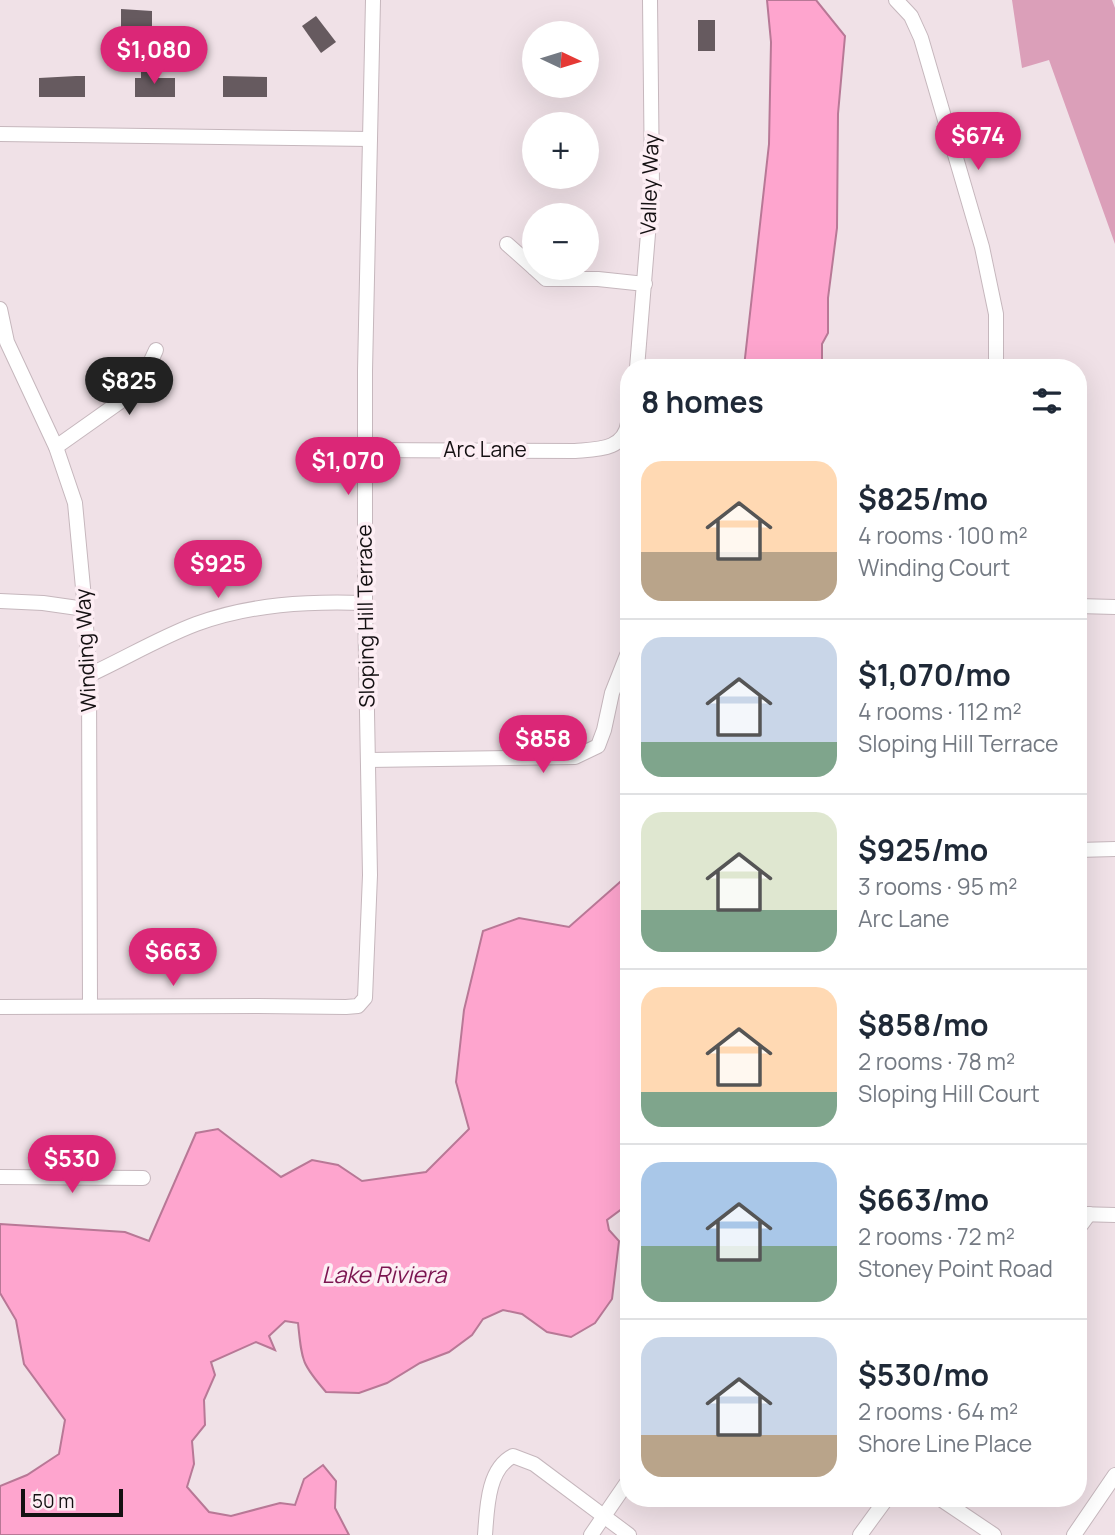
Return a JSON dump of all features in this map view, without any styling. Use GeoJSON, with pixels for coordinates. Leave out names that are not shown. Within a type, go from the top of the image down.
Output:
{"type":"FeatureCollection","features":[{"type":"Feature","properties":{"kind":"street","name":"Sloping Hill Terrace"},"geometry":{"type":"LineString","coordinates":[[90,1006],[346,1007],[358,1006],[365,998],[370,875],[365,450],[373,0]]}},
{"type":"Feature","properties":{"kind":"street","name":"Valley Way"},"geometry":{"type":"LineString","coordinates":[[638,359],[652,185],[650,0]]}},
{"type":"Feature","properties":{"kind":"street"},"geometry":{"type":"LineString","coordinates":[[896,0],[911,16],[921,38],[982,247],[996,314],[996,359]]}},
{"type":"Feature","properties":{"kind":"street"},"geometry":{"type":"LineString","coordinates":[[0,135],[370,139]]}},
{"type":"Feature","properties":{"kind":"street"},"geometry":{"type":"LineString","coordinates":[[508,244],[522,257]]}},
{"type":"Feature","properties":{"kind":"street"},"geometry":{"type":"LineString","coordinates":[[599,279],[645,284]]}},
{"type":"Feature","properties":{"kind":"street","name":"Winding Way"},"geometry":{"type":"LineString","coordinates":[[0,309],[7,342],[55,447],[75,503],[89,675],[90,1006]]}},
{"type":"Feature","properties":{"kind":"street"},"geometry":{"type":"LineString","coordinates":[[55,447],[138,390],[156,350]]}},
{"type":"Feature","properties":{"kind":"street","name":"Arc Lane"},"geometry":{"type":"LineString","coordinates":[[365,450],[575,451],[605,448],[620,442]]}},
{"type":"Feature","properties":{"kind":"street"},"geometry":{"type":"LineString","coordinates":[[0,601],[85,609]]}},
{"type":"Feature","properties":{"kind":"street"},"geometry":{"type":"LineString","coordinates":[[89,675],[196,624],[229,615],[272,605],[365,603]]}},
{"type":"Feature","properties":{"kind":"street"},"geometry":{"type":"LineString","coordinates":[[1087,606],[1115,607]]}},
{"type":"Feature","properties":{"kind":"street"},"geometry":{"type":"LineString","coordinates":[[368,760],[575,757],[598,746],[620,672]]}},
{"type":"Feature","properties":{"kind":"street"},"geometry":{"type":"LineString","coordinates":[[1087,850],[1115,849]]}},
{"type":"Feature","properties":{"kind":"street"},"geometry":{"type":"LineString","coordinates":[[0,1007],[90,1006]]}},
{"type":"Feature","properties":{"kind":"street"},"geometry":{"type":"LineString","coordinates":[[0,1177],[143,1178]]}},
{"type":"Feature","properties":{"kind":"street"},"geometry":{"type":"LineString","coordinates":[[1087,1214],[1115,1215]]}},
{"type":"Feature","properties":{"kind":"street"},"geometry":{"type":"LineString","coordinates":[[485,1535],[494,1480],[507,1460],[513,1456],[534,1464],[629,1535]]}},
{"type":"Feature","properties":{"kind":"street"},"geometry":{"type":"LineString","coordinates":[[1074,1535],[1115,1475]]}},
{"type":"Feature","properties":{"kind":"street"},"geometry":{"type":"LineString","coordinates":[[591,1535],[620,1493]]}},
{"type":"Feature","properties":{"kind":"street"},"geometry":{"type":"LineString","coordinates":[[860,1535],[880,1507]]}},
{"type":"Feature","properties":{"kind":"street"},"geometry":{"type":"LineString","coordinates":[[952,1507],[994,1535]]}},
{"type":"Feature","properties":{"kind":"shaded area"},"geometry":{"type":"Polygon","coordinates":[[[1012,0],[1112,0],[1115,8],[1115,244],[1049,60],[1022,68],[1012,0]]]}},
{"type":"Feature","properties":{"kind":"water"},"geometry":{"type":"Polygon","coordinates":[[[767,0],[816,0],[845,36],[838,114],[837,228],[828,298],[828,333],[822,344],[822,359],[745,359],[769,144],[771,42],[767,0]]]}},
{"type":"Feature","properties":{"kind":"water","name":"Lake Riviera"},"geometry":{"type":"Polygon","coordinates":[[[620,882],[620,1210],[607,1220],[609,1230],[619,1241],[612,1299],[595,1323],[571,1337],[547,1332],[522,1314],[503,1310],[483,1319],[472,1335],[449,1352],[420,1363],[387,1383],[359,1393],[326,1392],[304,1361],[298,1323],[285,1321],[269,1336],[275,1350],[256,1342],[211,1362],[215,1375],[204,1400],[205,1425],[192,1441],[194,1464],[187,1487],[209,1512],[231,1516],[280,1503],[295,1505],[304,1479],[323,1465],[336,1481],[335,1508],[349,1535],[0,1535],[0,1486],[27,1475],[59,1454],[65,1420],[24,1364],[16,1320],[0,1293],[0,1224],[125,1232],[149,1241],[196,1133],[218,1129],[281,1177],[312,1160],[338,1165],[362,1181],[426,1172],[469,1129],[456,1082],[464,1010],[483,931],[519,918],[569,927],[620,882]]]}},
{"type":"Feature","properties":{"kind":"building"},"geometry":{"type":"Polygon","coordinates":[[[121,9],[152,11],[152,28],[121,28],[121,9]]]}},
{"type":"Feature","properties":{"kind":"building"},"geometry":{"type":"Polygon","coordinates":[[[316,16],[336,42],[321,53],[302,26],[316,16]]]}},
{"type":"Feature","properties":{"kind":"building"},"geometry":{"type":"Polygon","coordinates":[[[698,20],[715,20],[715,51],[698,51],[698,20]]]}},
{"type":"Feature","properties":{"kind":"building"},"geometry":{"type":"Polygon","coordinates":[[[141,71],[151,71],[151,78],[175,78],[175,97],[135,97],[135,78],[141,78],[141,71]]]}},
{"type":"Feature","properties":{"kind":"building"},"geometry":{"type":"Polygon","coordinates":[[[85,76],[85,97],[39,97],[39,78],[85,76]]]}},
{"type":"Feature","properties":{"kind":"building"},"geometry":{"type":"Polygon","coordinates":[[[223,76],[267,77],[267,97],[223,97],[223,76]]]}}]}
